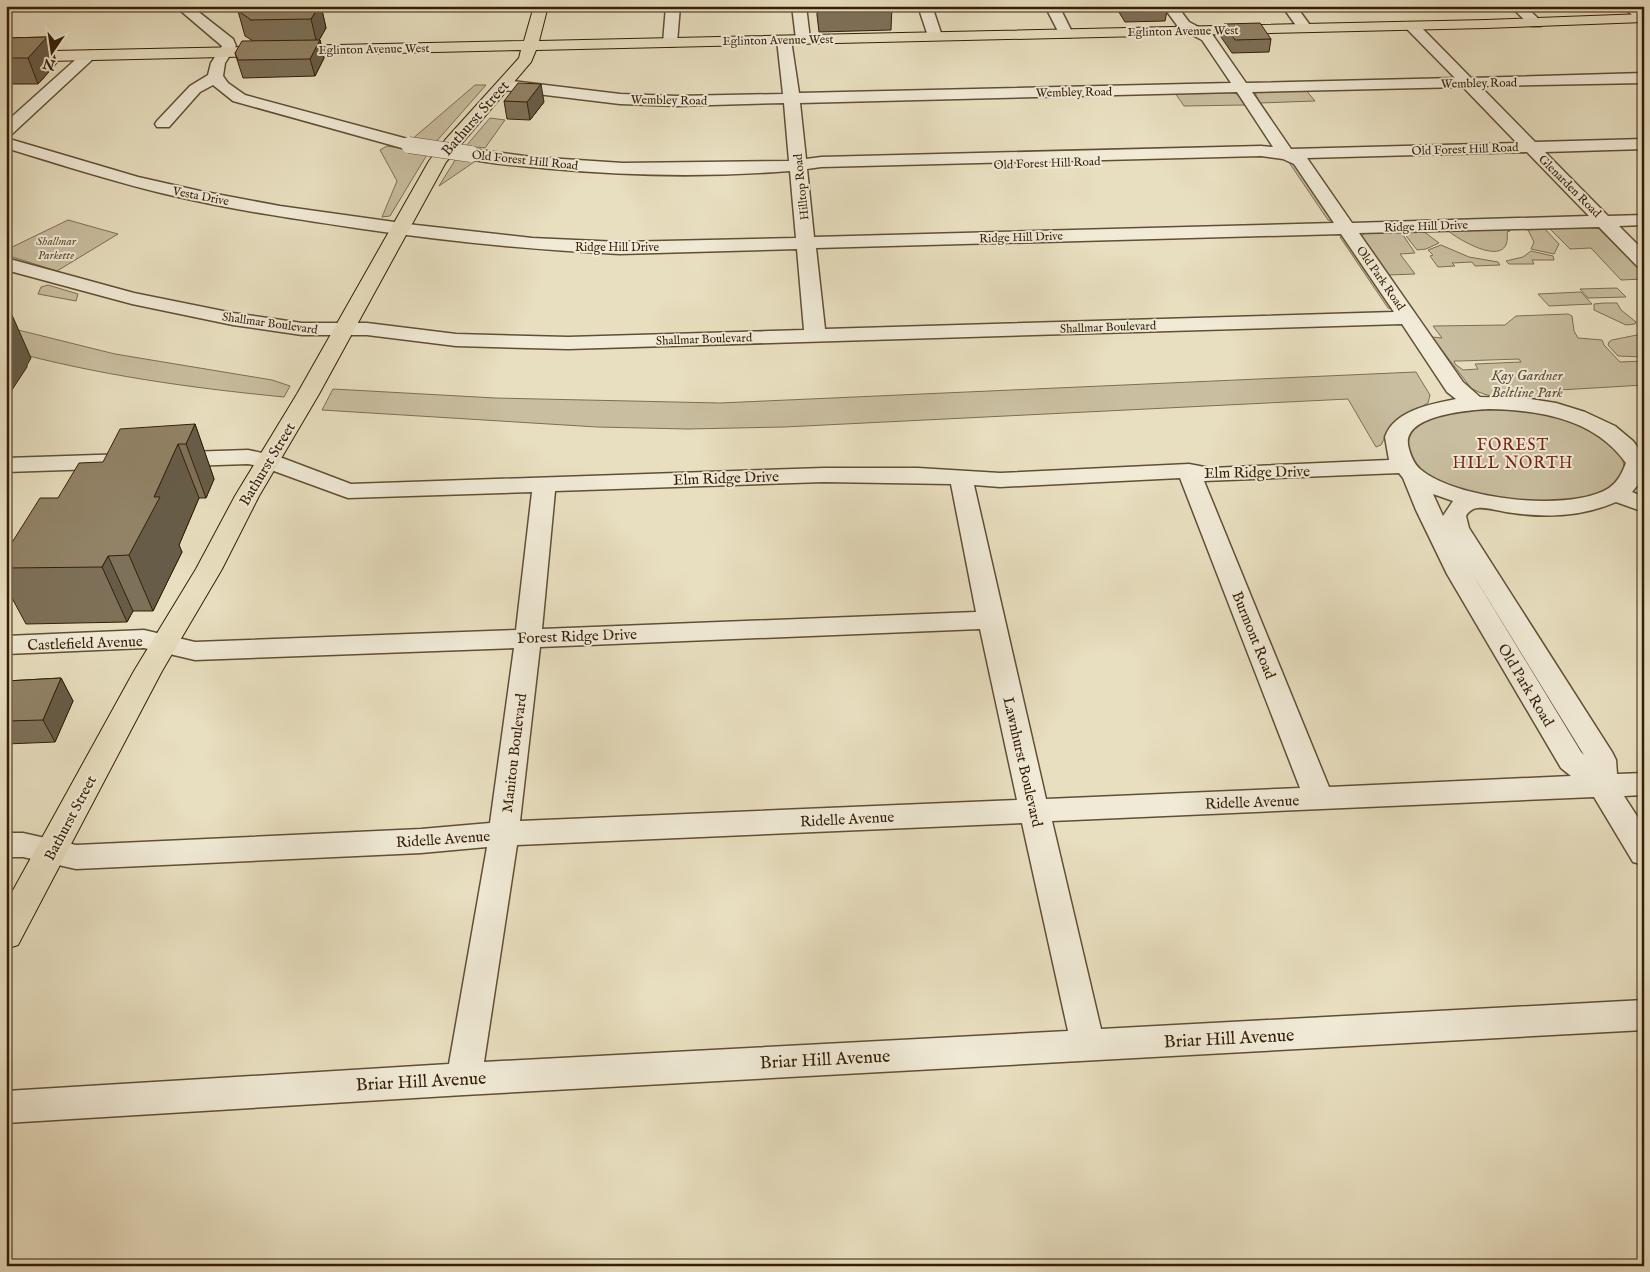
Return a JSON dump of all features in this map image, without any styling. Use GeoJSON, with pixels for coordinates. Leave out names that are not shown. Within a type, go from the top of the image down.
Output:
{"type":"FeatureCollection","features":[{"type":"Feature","properties":{"kind":"main road","name":"Bathurst Street"},"geometry":{"type":"LineString","coordinates":[[6,935],[164,643],[209,569],[247,496],[308,394],[400,228],[447,150],[526,59],[541,6]]}},
{"type":"Feature","properties":{"kind":"main road","name":"Eglinton Avenue West"},"geometry":{"type":"LineString","coordinates":[[6,57],[1195,31],[1305,28],[1413,21],[1642,21]]}},
{"type":"Feature","properties":{"kind":"street"},"geometry":{"type":"LineString","coordinates":[[163,124],[195,89],[215,77],[215,69],[230,46],[228,42],[182,6]]}},
{"type":"Feature","properties":{"kind":"street"},"geometry":{"type":"LineString","coordinates":[[670,43],[673,6]]}},
{"type":"Feature","properties":{"kind":"street"},"geometry":{"type":"LineString","coordinates":[[799,6],[803,39]]}},
{"type":"Feature","properties":{"kind":"street"},"geometry":{"type":"LineString","coordinates":[[926,6],[935,36]]}},
{"type":"Feature","properties":{"kind":"street"},"geometry":{"type":"LineString","coordinates":[[1052,6],[1066,34]]}},
{"type":"Feature","properties":{"kind":"street","name":"Old Park Road"},"geometry":{"type":"LineString","coordinates":[[1170,6],[1184,25],[1207,37],[1286,154],[1283,160],[1338,229],[1399,318],[1455,387],[1476,404]]}},
{"type":"Feature","properties":{"kind":"street"},"geometry":{"type":"LineString","coordinates":[[1289,6],[1305,28]]}},
{"type":"Feature","properties":{"kind":"street"},"geometry":{"type":"LineString","coordinates":[[1517,6],[1543,22]]}},
{"type":"Feature","properties":{"kind":"street"},"geometry":{"type":"LineString","coordinates":[[1629,6],[1642,21]]}},
{"type":"Feature","properties":{"kind":"street","name":"Glenarden Road"},"geometry":{"type":"LineString","coordinates":[[1413,21],[1468,83],[1644,262]]}},
{"type":"Feature","properties":{"kind":"street","name":"Hilltop Road"},"geometry":{"type":"LineString","coordinates":[[784,40],[792,99],[815,335]]}},
{"type":"Feature","properties":{"kind":"street"},"geometry":{"type":"LineString","coordinates":[[6,131],[89,55]]}},
{"type":"Feature","properties":{"kind":"street","name":"Old Forest Hill Road"},"geometry":{"type":"LineString","coordinates":[[215,77],[223,89],[250,103],[409,145],[553,164],[638,170],[799,166],[821,170],[948,162],[1144,157],[1268,158],[1286,154],[1644,144]]}},
{"type":"Feature","properties":{"kind":"street","name":"Wembley Road"},"geometry":{"type":"LineString","coordinates":[[504,85],[648,100],[792,99],[1644,78]]}},
{"type":"Feature","properties":{"kind":"street","name":"Vesta Drive"},"geometry":{"type":"LineString","coordinates":[[6,143],[90,169],[174,191],[300,215],[400,228]]}},
{"type":"Feature","properties":{"kind":"street","name":"Ridge Hill Drive"},"geometry":{"type":"LineString","coordinates":[[400,228],[508,242],[620,248],[1644,220]]}},
{"type":"Feature","properties":{"kind":"street","name":"Shallmar Boulevard"},"geometry":{"type":"LineString","coordinates":[[6,264],[87,288],[209,314],[302,329],[367,329],[456,340],[526,343],[1399,318]]}},
{"type":"Feature","properties":{"kind":"street","name":"Old Park Road"},"geometry":{"type":"LineString","coordinates":[[1399,318],[1436,387],[1443,408]]}},
{"type":"Feature","properties":{"kind":"street","name":"Old Park Road"},"geometry":{"type":"LineString","coordinates":[[1639,455],[1601,428],[1569,414],[1530,406],[1476,404],[1443,408],[1402,425],[1397,434],[1396,443],[1428,510],[1602,760],[1603,787],[1644,853]]}},
{"type":"Feature","properties":{"kind":"street"},"geometry":{"type":"LineString","coordinates":[[1408,467],[1441,488],[1477,500],[1514,506],[1558,508],[1590,503],[1616,494],[1629,482],[1639,455]]}},
{"type":"Feature","properties":{"kind":"street","name":"Elm Ridge Drive"},"geometry":{"type":"LineString","coordinates":[[6,465],[248,457],[269,462],[348,491],[868,474],[1000,480],[1189,471],[1210,475],[1323,464],[1394,467],[1400,465],[1408,467]]}},
{"type":"Feature","properties":{"kind":"street","name":"Burmont Road"},"geometry":{"type":"LineString","coordinates":[[1189,471],[1319,799]]}},
{"type":"Feature","properties":{"kind":"street","name":"Lawnhurst Boulevard"},"geometry":{"type":"LineString","coordinates":[[961,478],[991,620],[1088,1046]]}},
{"type":"Feature","properties":{"kind":"street","name":"Manitou Boulevard"},"geometry":{"type":"LineString","coordinates":[[464,1079],[504,834],[528,638],[544,485]]}},
{"type":"Feature","properties":{"kind":"street"},"geometry":{"type":"LineString","coordinates":[[1616,494],[1644,504]]}},
{"type":"Feature","properties":{"kind":"street","name":"Old Park Road"},"geometry":{"type":"LineString","coordinates":[[1473,574],[1454,521],[1455,513],[1461,506],[1477,500]]}},
{"type":"Feature","properties":{"kind":"street","name":"Forest Ridge Drive"},"geometry":{"type":"LineString","coordinates":[[164,643],[195,651],[991,620]]}},
{"type":"Feature","properties":{"kind":"street","name":"Castlefield Avenue"},"geometry":{"type":"LineString","coordinates":[[6,645],[131,639],[164,643]]}},
{"type":"Feature","properties":{"kind":"street","name":"Ridelle Avenue"},"geometry":{"type":"LineString","coordinates":[[6,846],[23,845],[76,857],[421,841],[504,834],[1644,784]]}},
{"type":"Feature","properties":{"kind":"street","name":"Briar Hill Avenue"},"geometry":{"type":"LineString","coordinates":[[6,1107],[464,1079],[1644,1015]]}},
{"type":"Feature","properties":{"kind":"green space"},"geometry":{"type":"Polygon","coordinates":[[[475,85],[486,85],[435,143],[411,140],[475,85]]]}},
{"type":"Feature","properties":{"kind":"green space"},"geometry":{"type":"Polygon","coordinates":[[[1305,89],[1315,101],[1260,103],[1255,93],[1259,92],[1305,89]]]}},
{"type":"Feature","properties":{"kind":"green space"},"geometry":{"type":"Polygon","coordinates":[[[1231,91],[1238,95],[1245,105],[1184,106],[1175,93],[1231,91]]]}},
{"type":"Feature","properties":{"kind":"green space"},"geometry":{"type":"Polygon","coordinates":[[[490,118],[505,120],[485,148],[466,146],[490,118]]]}},
{"type":"Feature","properties":{"kind":"green space"},"geometry":{"type":"Polygon","coordinates":[[[387,146],[428,153],[390,216],[382,217],[397,181],[380,150],[387,146]]]}},
{"type":"Feature","properties":{"kind":"green space"},"geometry":{"type":"Polygon","coordinates":[[[457,157],[477,160],[439,186],[457,157]]]}},
{"type":"Feature","properties":{"kind":"green space"},"geometry":{"type":"Polygon","coordinates":[[[1293,159],[1333,222],[1328,220],[1288,161],[1293,159]]]}},
{"type":"Feature","properties":{"kind":"green space","name":"Shallmar Parkette"},"geometry":{"type":"Polygon","coordinates":[[[68,220],[118,234],[57,271],[6,255],[6,250],[68,220]]]}},
{"type":"Feature","properties":{"kind":"green space"},"geometry":{"type":"Polygon","coordinates":[[[1548,227],[1598,228],[1644,274],[1644,279],[1621,280],[1591,248],[1570,249],[1548,227]]]}},
{"type":"Feature","properties":{"kind":"green space"},"geometry":{"type":"Polygon","coordinates":[[[1530,228],[1544,228],[1559,244],[1554,254],[1531,249],[1534,242],[1528,230],[1530,228]]]}},
{"type":"Feature","properties":{"kind":"green space"},"geometry":{"type":"Polygon","coordinates":[[[1508,229],[1510,231],[1507,232],[1506,244],[1502,250],[1494,251],[1473,246],[1447,230],[1508,229]]]}},
{"type":"Feature","properties":{"kind":"green space"},"geometry":{"type":"Polygon","coordinates":[[[1423,231],[1439,243],[1426,249],[1417,250],[1403,232],[1423,231]]]}},
{"type":"Feature","properties":{"kind":"green space"},"geometry":{"type":"Polygon","coordinates":[[[1401,232],[1415,253],[1400,254],[1415,274],[1388,275],[1361,237],[1365,233],[1401,232]]]}},
{"type":"Feature","properties":{"kind":"green space"},"geometry":{"type":"Polygon","coordinates":[[[1343,235],[1394,310],[1388,308],[1340,237],[1343,235]]]}},
{"type":"Feature","properties":{"kind":"green space"},"geometry":{"type":"Polygon","coordinates":[[[1441,245],[1469,257],[1498,262],[1500,265],[1475,266],[1472,262],[1452,263],[1455,266],[1438,267],[1430,256],[1433,255],[1428,250],[1441,245]]]}},
{"type":"Feature","properties":{"kind":"green space"},"geometry":{"type":"Polygon","coordinates":[[[1531,251],[1553,256],[1554,260],[1532,260],[1534,264],[1509,264],[1506,261],[1523,257],[1531,251]]]}},
{"type":"Feature","properties":{"kind":"green space"},"geometry":{"type":"Polygon","coordinates":[[[48,285],[78,294],[76,301],[38,294],[41,287],[48,285]]]}},
{"type":"Feature","properties":{"kind":"green space"},"geometry":{"type":"Polygon","coordinates":[[[1617,288],[1626,297],[1588,298],[1580,289],[1617,288]]]}},
{"type":"Feature","properties":{"kind":"green space"},"geometry":{"type":"Polygon","coordinates":[[[1581,292],[1592,304],[1549,306],[1538,294],[1581,292]]]}},
{"type":"Feature","properties":{"kind":"green space"},"geometry":{"type":"Polygon","coordinates":[[[1617,303],[1621,310],[1636,322],[1635,324],[1626,325],[1594,310],[1594,304],[1617,303]]]}},
{"type":"Feature","properties":{"kind":"green space","name":"Kay Gardner Beltline Park"},"geometry":{"type":"Polygon","coordinates":[[[1568,314],[1572,316],[1574,331],[1578,338],[1602,340],[1604,345],[1620,362],[1644,361],[1644,385],[1542,391],[1537,401],[1494,397],[1471,388],[1432,337],[1442,338],[1433,326],[1505,325],[1516,316],[1568,314]],[[1519,359],[1454,361],[1463,370],[1478,369],[1475,364],[1521,362],[1519,359]]]}},
{"type":"Feature","properties":{"kind":"green space"},"geometry":{"type":"Polygon","coordinates":[[[6,327],[115,354],[272,380],[290,386],[284,397],[144,380],[75,367],[6,350],[6,327]]]}},
{"type":"Feature","properties":{"kind":"green space"},"geometry":{"type":"Polygon","coordinates":[[[1637,335],[1644,338],[1644,346],[1640,349],[1644,357],[1618,356],[1608,345],[1612,340],[1637,335]]]}},
{"type":"Feature","properties":{"kind":"green space"},"geometry":{"type":"Polygon","coordinates":[[[1416,372],[1430,395],[1428,403],[1391,425],[1381,445],[1376,447],[1348,399],[784,427],[688,429],[597,427],[322,410],[333,389],[495,398],[720,403],[1416,372]]]}},
{"type":"Feature","properties":{"kind":"green space"},"geometry":{"type":"Polygon","coordinates":[[[1486,408],[1530,412],[1558,418],[1599,434],[1613,446],[1622,458],[1623,468],[1620,478],[1600,492],[1575,500],[1507,501],[1485,498],[1458,490],[1420,471],[1414,465],[1409,458],[1406,441],[1408,432],[1414,426],[1432,417],[1444,414],[1486,408]]]}},
{"type":"Feature","properties":{"kind":"building"},"geometry":{"type":"Polygon","coordinates":[[[260,6],[319,6],[311,19],[250,20],[238,11],[260,6]]]}},
{"type":"Feature","properties":{"kind":"building"},"geometry":{"type":"Polygon","coordinates":[[[1260,23],[1271,39],[1235,40],[1224,24],[1260,23]]]}},
{"type":"Feature","properties":{"kind":"building"},"geometry":{"type":"Polygon","coordinates":[[[47,37],[28,58],[6,58],[6,38],[47,37]]]}},
{"type":"Feature","properties":{"kind":"building"},"geometry":{"type":"Polygon","coordinates":[[[320,40],[310,59],[238,60],[235,53],[242,41],[320,40]]]}},
{"type":"Feature","properties":{"kind":"building"},"geometry":{"type":"Polygon","coordinates":[[[518,83],[541,84],[527,102],[504,101],[518,83]]]}},
{"type":"Feature","properties":{"kind":"building"},"geometry":{"type":"Polygon","coordinates":[[[6,315],[12,315],[6,323],[6,315]]]}},
{"type":"Feature","properties":{"kind":"building"},"geometry":{"type":"Polygon","coordinates":[[[195,424],[186,444],[178,444],[154,497],[160,497],[129,555],[108,556],[102,567],[6,568],[6,552],[40,498],[58,498],[79,463],[103,462],[120,429],[195,424]]]}},
{"type":"Feature","properties":{"kind":"building"},"geometry":{"type":"Polygon","coordinates":[[[61,678],[43,720],[6,721],[6,681],[61,678]]]}},
{"type":"Feature","properties":{"kind":"district","name":"FOREST HILL NORTH"},"geometry":{"type":"Point","coordinates":[1513,453]}}]}
